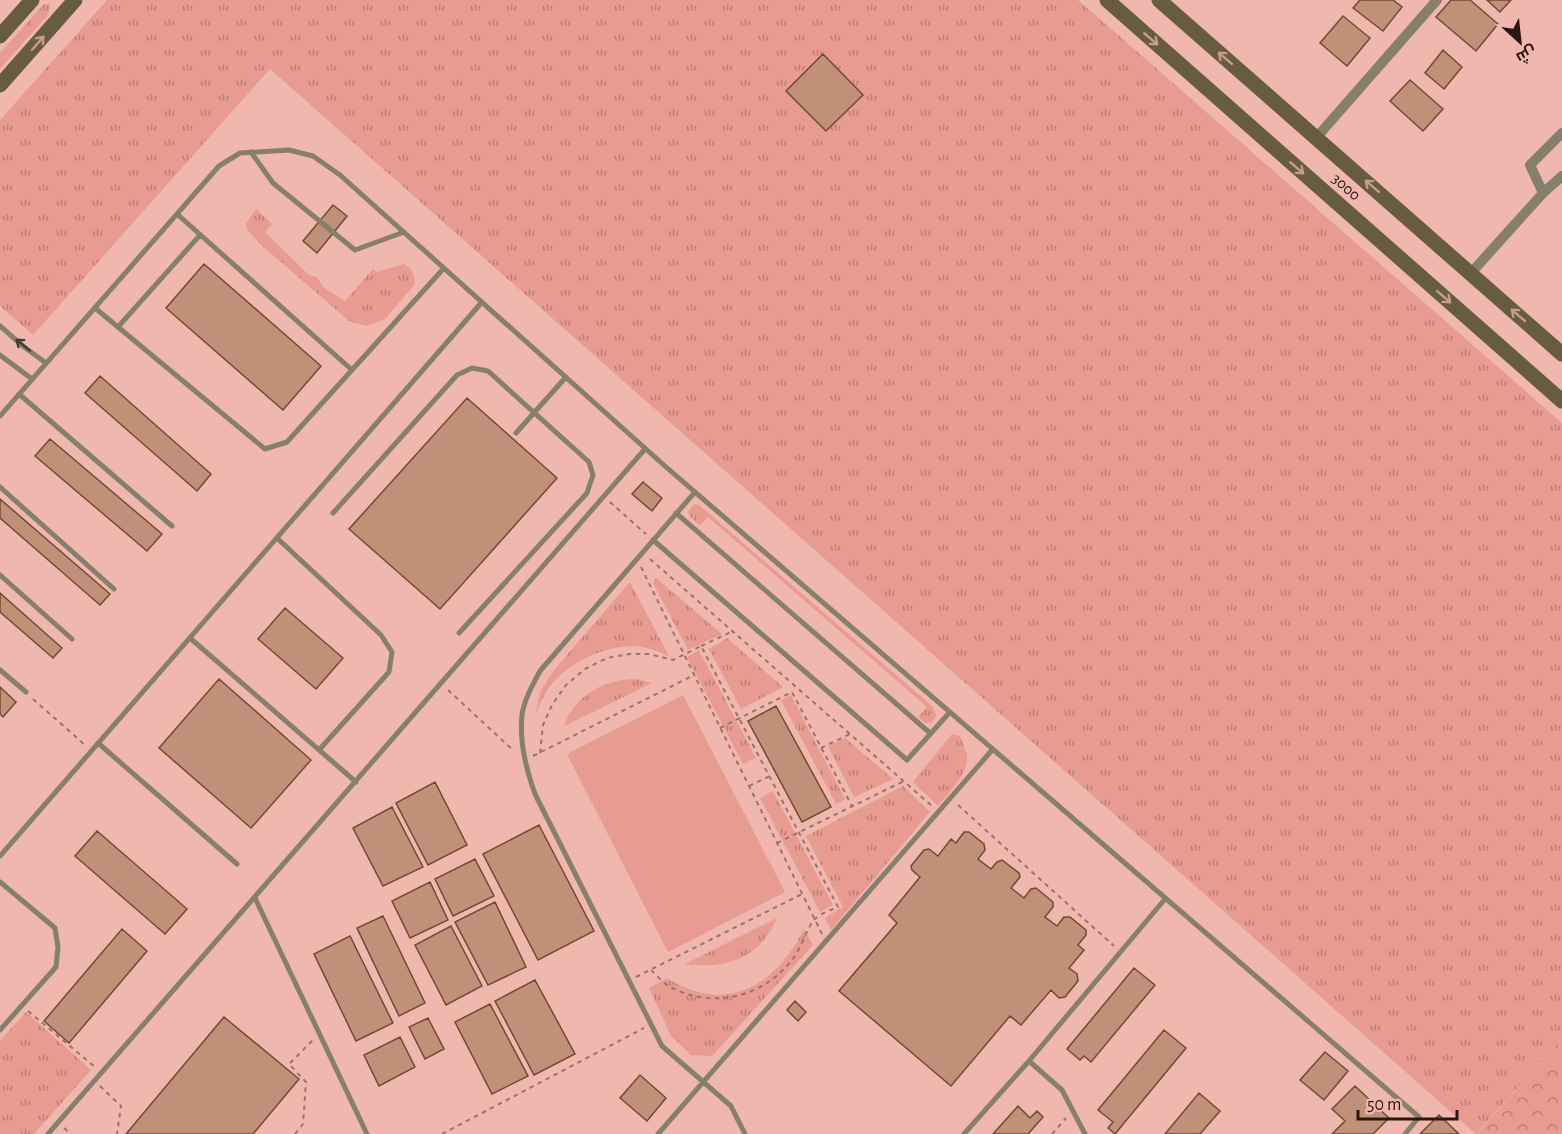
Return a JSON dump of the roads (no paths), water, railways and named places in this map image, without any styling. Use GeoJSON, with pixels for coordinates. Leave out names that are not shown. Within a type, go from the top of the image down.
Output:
{"type":"FeatureCollection","features":[{"type":"Feature","properties":{"kind":"street"},"geometry":{"type":"LineString","coordinates":[[0,36],[32,0]]}},
{"type":"Feature","properties":{"kind":"street"},"geometry":{"type":"LineString","coordinates":[[0,85],[75,0]]}},
{"type":"Feature","properties":{"kind":"street","name":"3000"},"geometry":{"type":"LineString","coordinates":[[1107,0],[1562,401]]}},
{"type":"Feature","properties":{"kind":"street"},"geometry":{"type":"LineString","coordinates":[[1159,0],[1562,354]]}},
{"type":"Feature","properties":{"kind":"street"},"geometry":{"type":"LineString","coordinates":[[1316,138],[1437,0]]}},
{"type":"Feature","properties":{"kind":"street"},"geometry":{"type":"LineString","coordinates":[[1543,194],[1530,165],[1562,133]]}},
{"type":"Feature","properties":{"kind":"street"},"geometry":{"type":"LineString","coordinates":[[1471,273],[1562,176]]}},
{"type":"Feature","properties":{"kind":"lane"},"geometry":{"type":"LineString","coordinates":[[0,416],[219,166],[240,153],[289,150],[313,156],[340,175],[695,492],[1419,1117],[1404,1134]]}},
{"type":"Feature","properties":{"kind":"lane"},"geometry":{"type":"LineString","coordinates":[[251,152],[273,183],[355,250],[404,232]]}},
{"type":"Feature","properties":{"kind":"lane"},"geometry":{"type":"LineString","coordinates":[[177,214],[352,370]]}},
{"type":"Feature","properties":{"kind":"lane"},"geometry":{"type":"LineString","coordinates":[[118,327],[200,235]]}},
{"type":"Feature","properties":{"kind":"lane"},"geometry":{"type":"LineString","coordinates":[[95,308],[265,449],[287,442],[444,268]]}},
{"type":"Feature","properties":{"kind":"lane"},"geometry":{"type":"LineString","coordinates":[[0,856],[483,302]]}},
{"type":"Feature","properties":{"kind":"lane"},"geometry":{"type":"LineString","coordinates":[[0,326],[46,363]]}},
{"type":"Feature","properties":{"kind":"lane"},"geometry":{"type":"LineString","coordinates":[[0,355],[32,379]]}},
{"type":"Feature","properties":{"kind":"lane"},"geometry":{"type":"LineString","coordinates":[[333,513],[457,375],[472,368],[488,371],[589,462],[593,475],[587,493],[459,633]]}},
{"type":"Feature","properties":{"kind":"lane"},"geometry":{"type":"LineString","coordinates":[[516,433],[566,377]]}},
{"type":"Feature","properties":{"kind":"lane"},"geometry":{"type":"LineString","coordinates":[[19,394],[172,526]]}},
{"type":"Feature","properties":{"kind":"lane"},"geometry":{"type":"LineString","coordinates":[[48,1134],[645,448]]}},
{"type":"Feature","properties":{"kind":"lane"},"geometry":{"type":"LineString","coordinates":[[0,487],[114,589]]}},
{"type":"Feature","properties":{"kind":"lane"},"geometry":{"type":"LineString","coordinates":[[695,492],[540,671],[522,714],[525,761],[535,794],[662,1046],[731,1106],[745,1134]]}},
{"type":"Feature","properties":{"kind":"lane"},"geometry":{"type":"LineString","coordinates":[[676,513],[930,734]]}},
{"type":"Feature","properties":{"kind":"lane"},"geometry":{"type":"LineString","coordinates":[[277,538],[381,635],[392,652],[389,672],[319,750]]}},
{"type":"Feature","properties":{"kind":"lane"},"geometry":{"type":"LineString","coordinates":[[653,540],[907,760],[950,711]]}},
{"type":"Feature","properties":{"kind":"lane"},"geometry":{"type":"LineString","coordinates":[[0,575],[72,639]]}},
{"type":"Feature","properties":{"kind":"lane"},"geometry":{"type":"LineString","coordinates":[[190,638],[356,782]]}},
{"type":"Feature","properties":{"kind":"lane"},"geometry":{"type":"LineString","coordinates":[[0,670],[26,692]]}},
{"type":"Feature","properties":{"kind":"lane"},"geometry":{"type":"LineString","coordinates":[[98,743],[237,864]]}},
{"type":"Feature","properties":{"kind":"lane"},"geometry":{"type":"LineString","coordinates":[[658,1134],[993,750]]}},
{"type":"Feature","properties":{"kind":"lane"},"geometry":{"type":"LineString","coordinates":[[0,882],[55,928],[58,947],[56,967],[0,1029]]}},
{"type":"Feature","properties":{"kind":"lane"},"geometry":{"type":"LineString","coordinates":[[255,898],[367,1134]]}},
{"type":"Feature","properties":{"kind":"lane"},"geometry":{"type":"LineString","coordinates":[[964,1134],[1029,1061],[1165,899]]}},
{"type":"Feature","properties":{"kind":"lane"},"geometry":{"type":"LineString","coordinates":[[1029,1061],[1062,1090],[1085,1134]]}}]}
